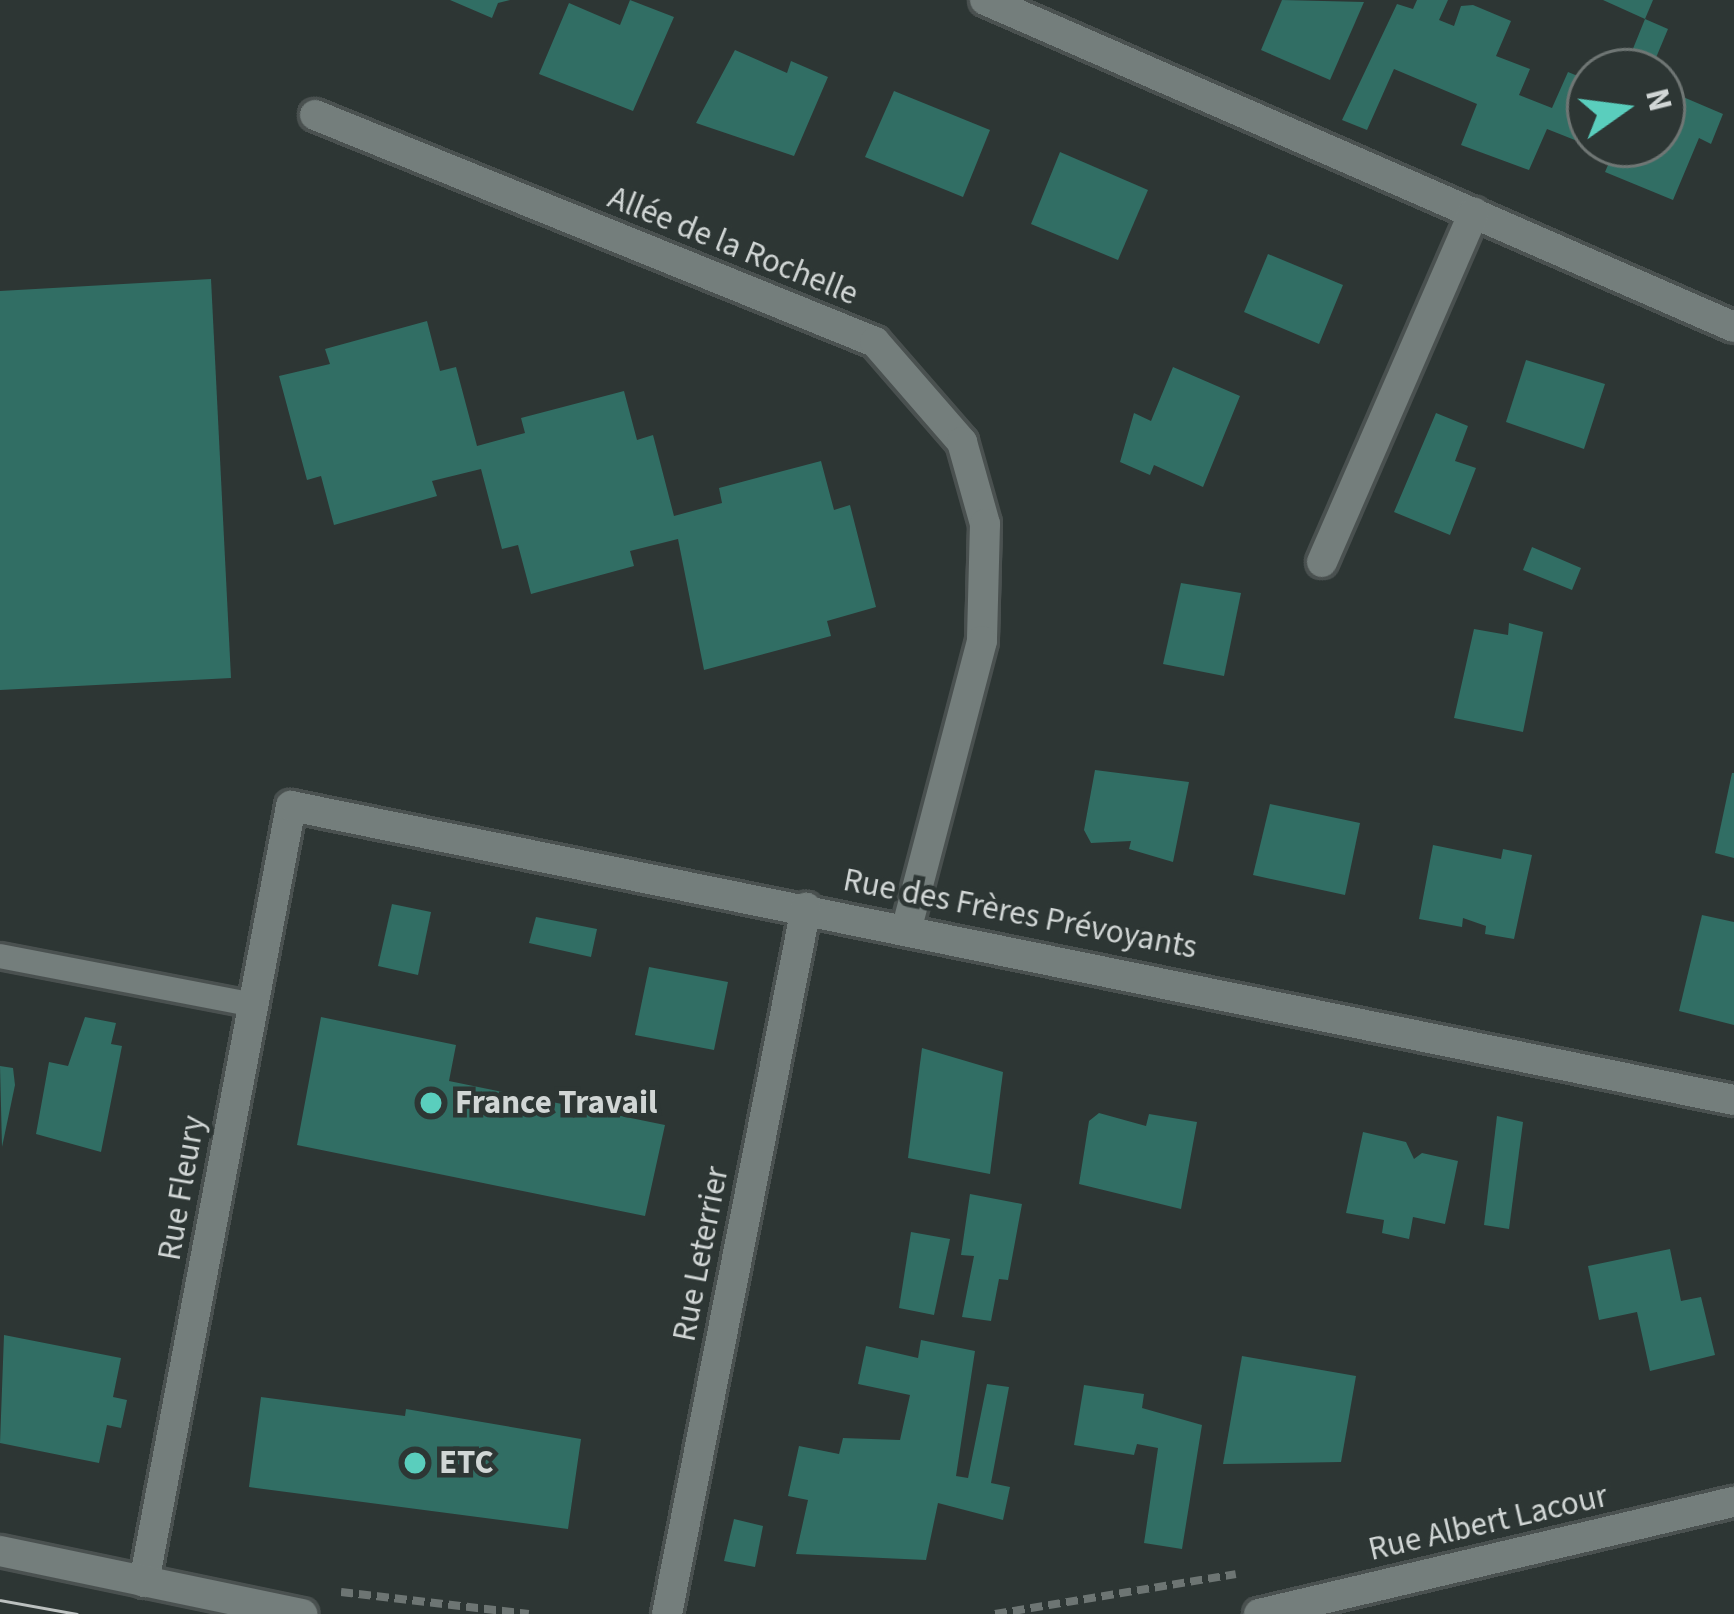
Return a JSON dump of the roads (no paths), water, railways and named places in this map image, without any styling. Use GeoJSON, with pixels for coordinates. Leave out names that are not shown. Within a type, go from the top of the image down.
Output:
{"type":"FeatureCollection","features":[{"type":"Feature","properties":{"kind":"street"},"geometry":{"type":"LineString","coordinates":[[985,0],[1734,327]]}},
{"type":"Feature","properties":{"kind":"street","name":"Allée de la Rochelle"},"geometry":{"type":"LineString","coordinates":[[315,115],[874,343],[962,442],[986,524],[982,641],[907,926]]}},
{"type":"Feature","properties":{"kind":"street"},"geometry":{"type":"LineString","coordinates":[[1322,562],[1474,213]]}},
{"type":"Feature","properties":{"kind":"street","name":"Rue des Frères Prévoyants"},"geometry":{"type":"LineString","coordinates":[[291,806],[907,926],[1734,1100]]}},
{"type":"Feature","properties":{"kind":"street","name":"Rue Fleury"},"geometry":{"type":"LineString","coordinates":[[144,1582],[291,806]]}},
{"type":"Feature","properties":{"kind":"street","name":"Rue Leterrier"},"geometry":{"type":"LineString","coordinates":[[667,1614],[806,908]]}},
{"type":"Feature","properties":{"kind":"street","name":"Rue Albert Lacour"},"geometry":{"type":"LineString","coordinates":[[1259,1614],[1734,1502]]}},
{"type":"Feature","properties":{"kind":"street"},"geometry":{"type":"LineString","coordinates":[[0,1551],[302,1614]]}},
{"type":"Feature","properties":{"kind":"lane"},"geometry":{"type":"LineString","coordinates":[[0,956],[250,1004]]}},
{"type":"Feature","properties":{"kind":"tram line"},"geometry":{"type":"LineString","coordinates":[[0,1600],[77,1614]]}},
{"type":"Feature","properties":{"kind":"place","name":"France Travail"},"geometry":{"type":"Point","coordinates":[431,1103]}},
{"type":"Feature","properties":{"kind":"place","name":"ETC"},"geometry":{"type":"Point","coordinates":[415,1463]}}]}
